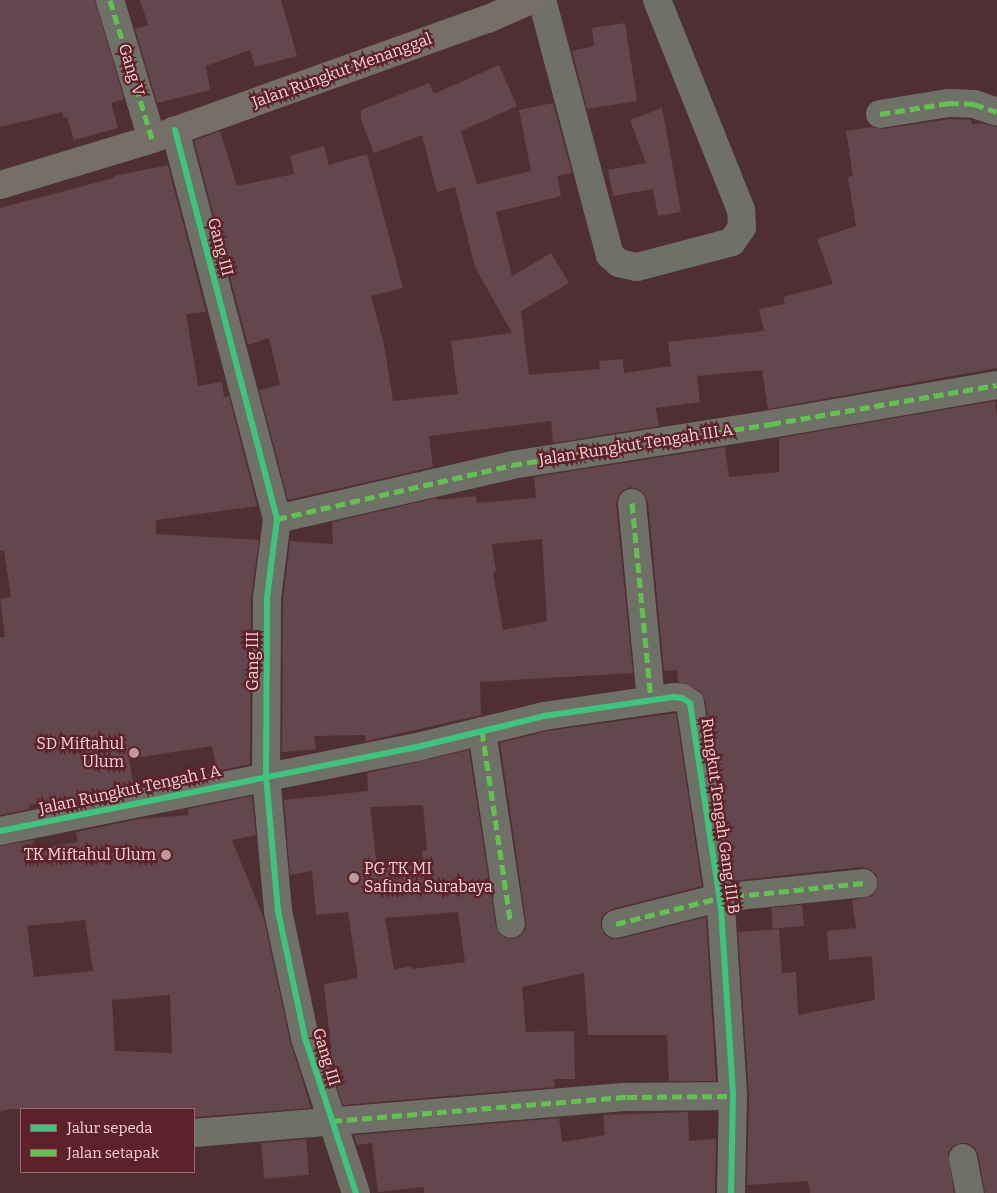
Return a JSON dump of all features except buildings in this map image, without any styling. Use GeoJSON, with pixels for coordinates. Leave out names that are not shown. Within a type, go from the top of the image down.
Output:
{"type":"FeatureCollection","features":[{"type":"Feature","properties":{"kind":"main road","name":"Jalan Rungkut Menanggal"},"geometry":{"type":"LineString","coordinates":[[0,185],[163,135],[488,19],[531,0]]}},
{"type":"Feature","properties":{"kind":"street","name":"Gang V"},"geometry":{"type":"LineString","coordinates":[[110,0],[163,135]]}},
{"type":"Feature","properties":{"kind":"street"},"geometry":{"type":"LineString","coordinates":[[542,0],[610,255],[619,263],[637,267],[732,242],[742,227],[741,210],[657,0]]}},
{"type":"Feature","properties":{"kind":"street"},"geometry":{"type":"LineString","coordinates":[[880,114],[950,103],[974,104],[997,112]]}},
{"type":"Feature","properties":{"kind":"street","name":"Gang III"},"geometry":{"type":"LineString","coordinates":[[163,135],[277,519],[267,598],[266,776],[278,911],[304,1038],[356,1193]]}},
{"type":"Feature","properties":{"kind":"street","name":"Jalan Rungkut Tengah III A"},"geometry":{"type":"LineString","coordinates":[[277,519],[512,465],[997,385]]}},
{"type":"Feature","properties":{"kind":"street"},"geometry":{"type":"LineString","coordinates":[[632,503],[651,700]]}},
{"type":"Feature","properties":{"kind":"street","name":"Rungkut Tengah Gang III B"},"geometry":{"type":"LineString","coordinates":[[266,776],[421,746],[544,716],[674,697],[690,703],[719,898],[733,1096],[731,1193]]}},
{"type":"Feature","properties":{"kind":"street"},"geometry":{"type":"LineString","coordinates":[[482,731],[510,924]]}},
{"type":"Feature","properties":{"kind":"street","name":"Jalan Rungkut Tengah I A"},"geometry":{"type":"LineString","coordinates":[[0,831],[266,776]]}},
{"type":"Feature","properties":{"kind":"street"},"geometry":{"type":"LineString","coordinates":[[616,924],[719,898],[863,883]]}},
{"type":"Feature","properties":{"kind":"street"},"geometry":{"type":"LineString","coordinates":[[195,1133],[627,1097],[733,1096]]}},
{"type":"Feature","properties":{"kind":"street"},"geometry":{"type":"LineString","coordinates":[[963,1158],[970,1193]]}},
{"type":"Feature","properties":{"kind":"marked path"},"geometry":{"type":"LineString","coordinates":[[110,0],[152,139]]}},
{"type":"Feature","properties":{"kind":"marked path"},"geometry":{"type":"LineString","coordinates":[[880,114],[949,103],[974,104],[997,112]]}},
{"type":"Feature","properties":{"kind":"marked path"},"geometry":{"type":"LineString","coordinates":[[277,519],[512,465],[771,424],[997,385]]}},
{"type":"Feature","properties":{"kind":"marked path"},"geometry":{"type":"LineString","coordinates":[[632,503],[651,700]]}},
{"type":"Feature","properties":{"kind":"marked path"},"geometry":{"type":"LineString","coordinates":[[482,731],[511,924]]}},
{"type":"Feature","properties":{"kind":"marked path"},"geometry":{"type":"LineString","coordinates":[[616,924],[719,898],[863,883]]}},
{"type":"Feature","properties":{"kind":"marked path"},"geometry":{"type":"LineString","coordinates":[[332,1121],[627,1097],[733,1096]]}},
{"type":"Feature","properties":{"kind":"cycle path"},"geometry":{"type":"LineString","coordinates":[[175,130],[277,519],[267,598],[266,776],[278,911],[305,1038],[356,1193]]}},
{"type":"Feature","properties":{"kind":"cycle path"},"geometry":{"type":"LineString","coordinates":[[0,831],[421,746],[544,716],[674,697],[682,698],[690,703],[721,908],[733,1096],[731,1193]]}},
{"type":"Feature","properties":{"kind":"place","name":"SD Miftahul Ulum"},"geometry":{"type":"Point","coordinates":[134,753]}},
{"type":"Feature","properties":{"kind":"place","name":"TK Miftahul Ulum"},"geometry":{"type":"Point","coordinates":[166,855]}},
{"type":"Feature","properties":{"kind":"place","name":"PG TK MI Safinda Surabaya"},"geometry":{"type":"Point","coordinates":[354,878]}}]}
